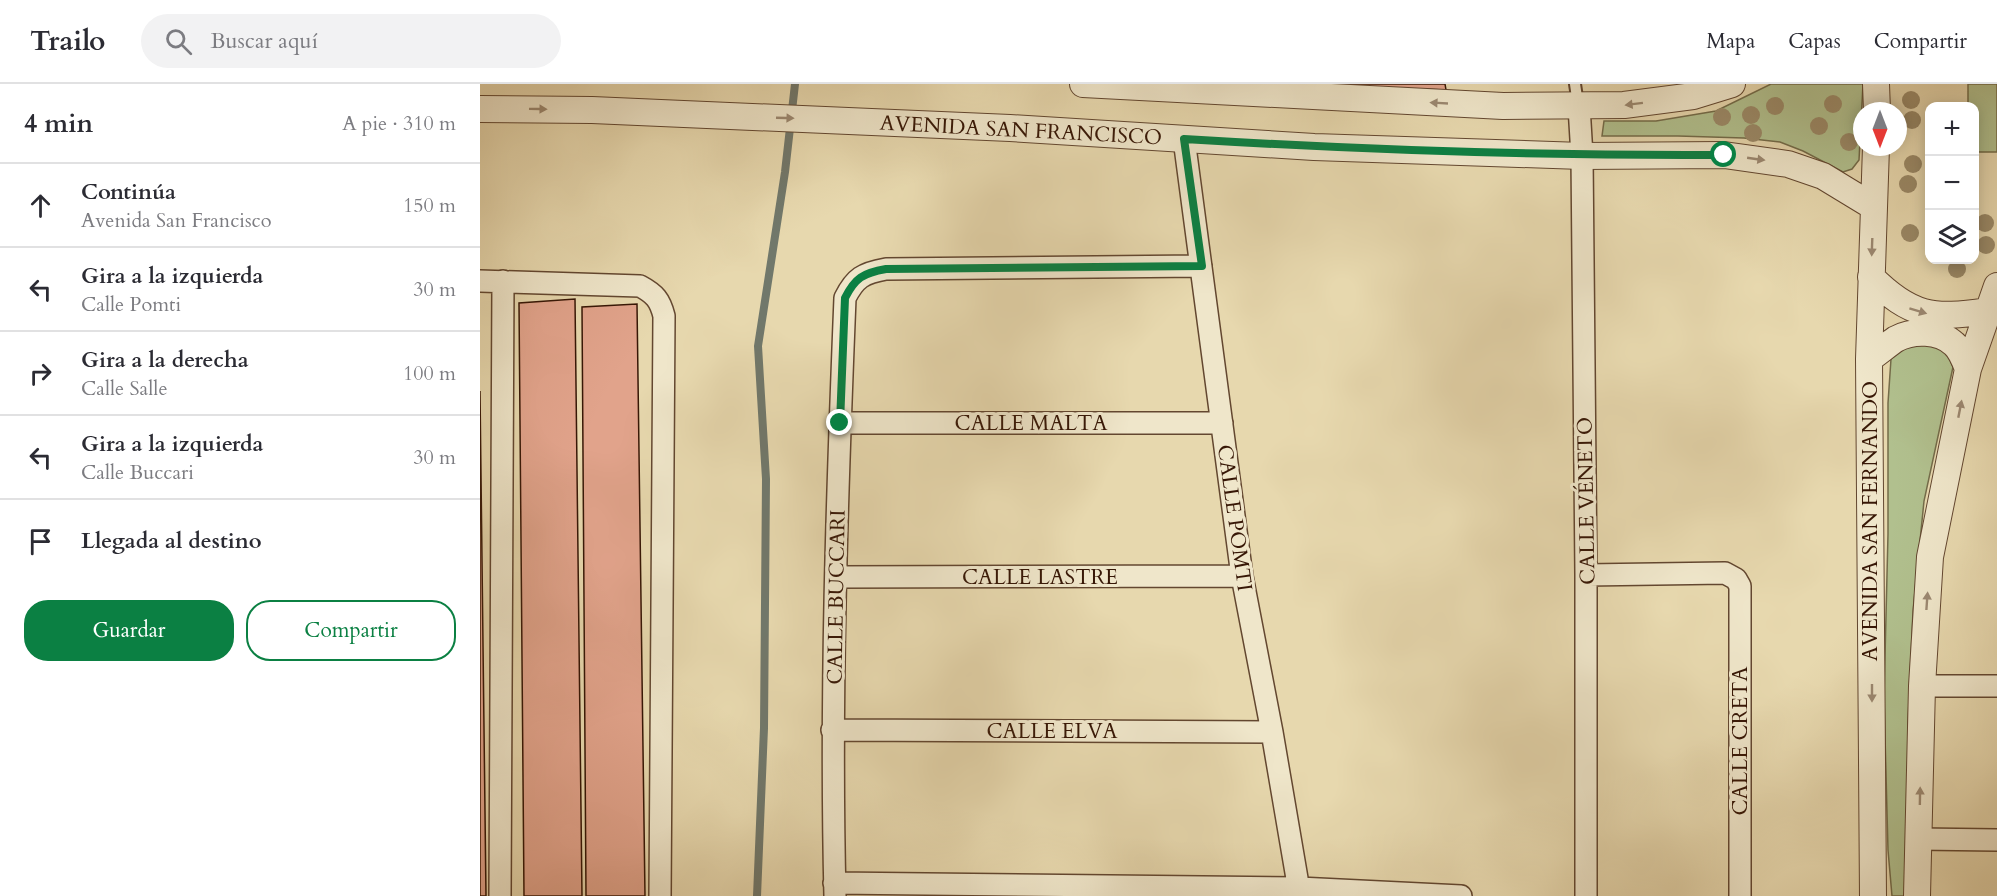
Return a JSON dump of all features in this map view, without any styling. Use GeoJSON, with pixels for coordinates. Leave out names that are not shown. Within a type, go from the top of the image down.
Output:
{"type":"FeatureCollection","features":[{"type":"Feature","properties":{"kind":"street"},"geometry":{"type":"LineString","coordinates":[[1083,84],[1503,106],[1577,95],[1624,105],[1693,96],[1732,84]]}},
{"type":"Feature","properties":{"kind":"street"},"geometry":{"type":"LineString","coordinates":[[1876,84],[1877,102]]}},
{"type":"Feature","properties":{"kind":"street","name":"CALLE VÉNETO"},"geometry":{"type":"LineString","coordinates":[[1577,95],[1582,156],[1586,896]]}},
{"type":"Feature","properties":{"kind":"street","name":"AVENIDA SAN FRANCISCO"},"geometry":{"type":"LineString","coordinates":[[480,109],[592,110],[837,120],[1314,147],[1582,156],[1724,155],[1788,164],[1823,176],[1874,207]]}},
{"type":"Feature","properties":{"kind":"street","name":"CALLE POMTI"},"geometry":{"type":"LineString","coordinates":[[1184,139],[1242,576],[1300,892]]}},
{"type":"Feature","properties":{"kind":"street","name":"AVENIDA SAN FERNANDO"},"geometry":{"type":"LineString","coordinates":[[1873,896],[1869,359],[1876,156]]}},
{"type":"Feature","properties":{"kind":"street","name":"CALLE BUCCARI"},"geometry":{"type":"LineString","coordinates":[[834,890],[832,730],[840,423],[845,298],[852,284],[861,276],[886,269],[1202,266]]}},
{"type":"Feature","properties":{"kind":"street"},"geometry":{"type":"LineString","coordinates":[[1871,277],[1890,296],[1909,308],[1930,314],[1946,315],[1987,311]]}},
{"type":"Feature","properties":{"kind":"street"},"geometry":{"type":"LineString","coordinates":[[480,281],[640,286],[653,293],[661,303],[664,316],[660,896]]}},
{"type":"Feature","properties":{"kind":"street"},"geometry":{"type":"LineString","coordinates":[[500,896],[503,281]]}},
{"type":"Feature","properties":{"kind":"street"},"geometry":{"type":"LineString","coordinates":[[1917,896],[1922,686],[1930,557],[1968,369],[1997,286]]}},
{"type":"Feature","properties":{"kind":"street"},"geometry":{"type":"LineString","coordinates":[[1869,359],[1904,335],[1917,332],[1931,333],[1954,343],[1968,369]]}},
{"type":"Feature","properties":{"kind":"street","name":"CALLE MALTA"},"geometry":{"type":"LineString","coordinates":[[840,423],[1222,423]]}},
{"type":"Feature","properties":{"kind":"street","name":"CALLE CRETA"},"geometry":{"type":"LineString","coordinates":[[1586,575],[1725,573],[1736,579],[1740,586],[1740,896]]}},
{"type":"Feature","properties":{"kind":"street","name":"CALLE LASTRE"},"geometry":{"type":"LineString","coordinates":[[837,577],[1242,576]]}},
{"type":"Feature","properties":{"kind":"street"},"geometry":{"type":"LineString","coordinates":[[1922,686],[1997,686]]}},
{"type":"Feature","properties":{"kind":"street","name":"CALLE ELVA"},"geometry":{"type":"LineString","coordinates":[[832,730],[1272,732]]}},
{"type":"Feature","properties":{"kind":"street"},"geometry":{"type":"LineString","coordinates":[[1918,839],[1997,840]]}},
{"type":"Feature","properties":{"kind":"street"},"geometry":{"type":"LineString","coordinates":[[834,890],[1300,892],[1461,896]]}},
{"type":"Feature","properties":{"kind":"green space"},"geometry":{"type":"Polygon","coordinates":[[[1771,84],[1863,84],[1862,102],[1853,102],[1853,156],[1859,156],[1859,160],[1852,169],[1843,172],[1780,142],[1744,138],[1602,136],[1604,121],[1656,121],[1716,111],[1771,84]]]}},
{"type":"Feature","properties":{"kind":"green space"},"geometry":{"type":"Polygon","coordinates":[[[1968,84],[1997,84],[1997,152],[1979,152],[1979,102],[1968,102],[1968,84]]]}},
{"type":"Feature","properties":{"kind":"green space"},"geometry":{"type":"Polygon","coordinates":[[[1904,342],[1945,348],[1953,367],[1924,501],[1913,611],[1908,723],[1908,896],[1892,896],[1888,850],[1884,698],[1888,403],[1891,359],[1904,342]]]}},
{"type":"Feature","properties":{"kind":"building"},"geometry":{"type":"Polygon","coordinates":[[[1295,84],[1445,84],[1446,90],[1390,88],[1295,84]]]}},
{"type":"Feature","properties":{"kind":"building"},"geometry":{"type":"Polygon","coordinates":[[[575,299],[582,896],[524,896],[519,303],[575,299]]]}},
{"type":"Feature","properties":{"kind":"building"},"geometry":{"type":"Polygon","coordinates":[[[637,304],[645,896],[586,896],[582,307],[637,304]]]}},
{"type":"Feature","properties":{"kind":"building"},"geometry":{"type":"Polygon","coordinates":[[[480,391],[486,896],[480,896],[480,391]]]}},
{"type":"Feature","properties":{"kind":"waterway"},"geometry":{"type":"LineString","coordinates":[[757,896],[764,728],[766,479],[758,346],[785,172],[795,84]]}},
{"type":"Feature","properties":{"kind":"route"},"geometry":{"type":"LineString","coordinates":[[840,423],[845,298],[852,284],[861,276],[886,269],[1202,266],[1184,139],[1314,147],[1582,156],[1724,155]]}}]}
